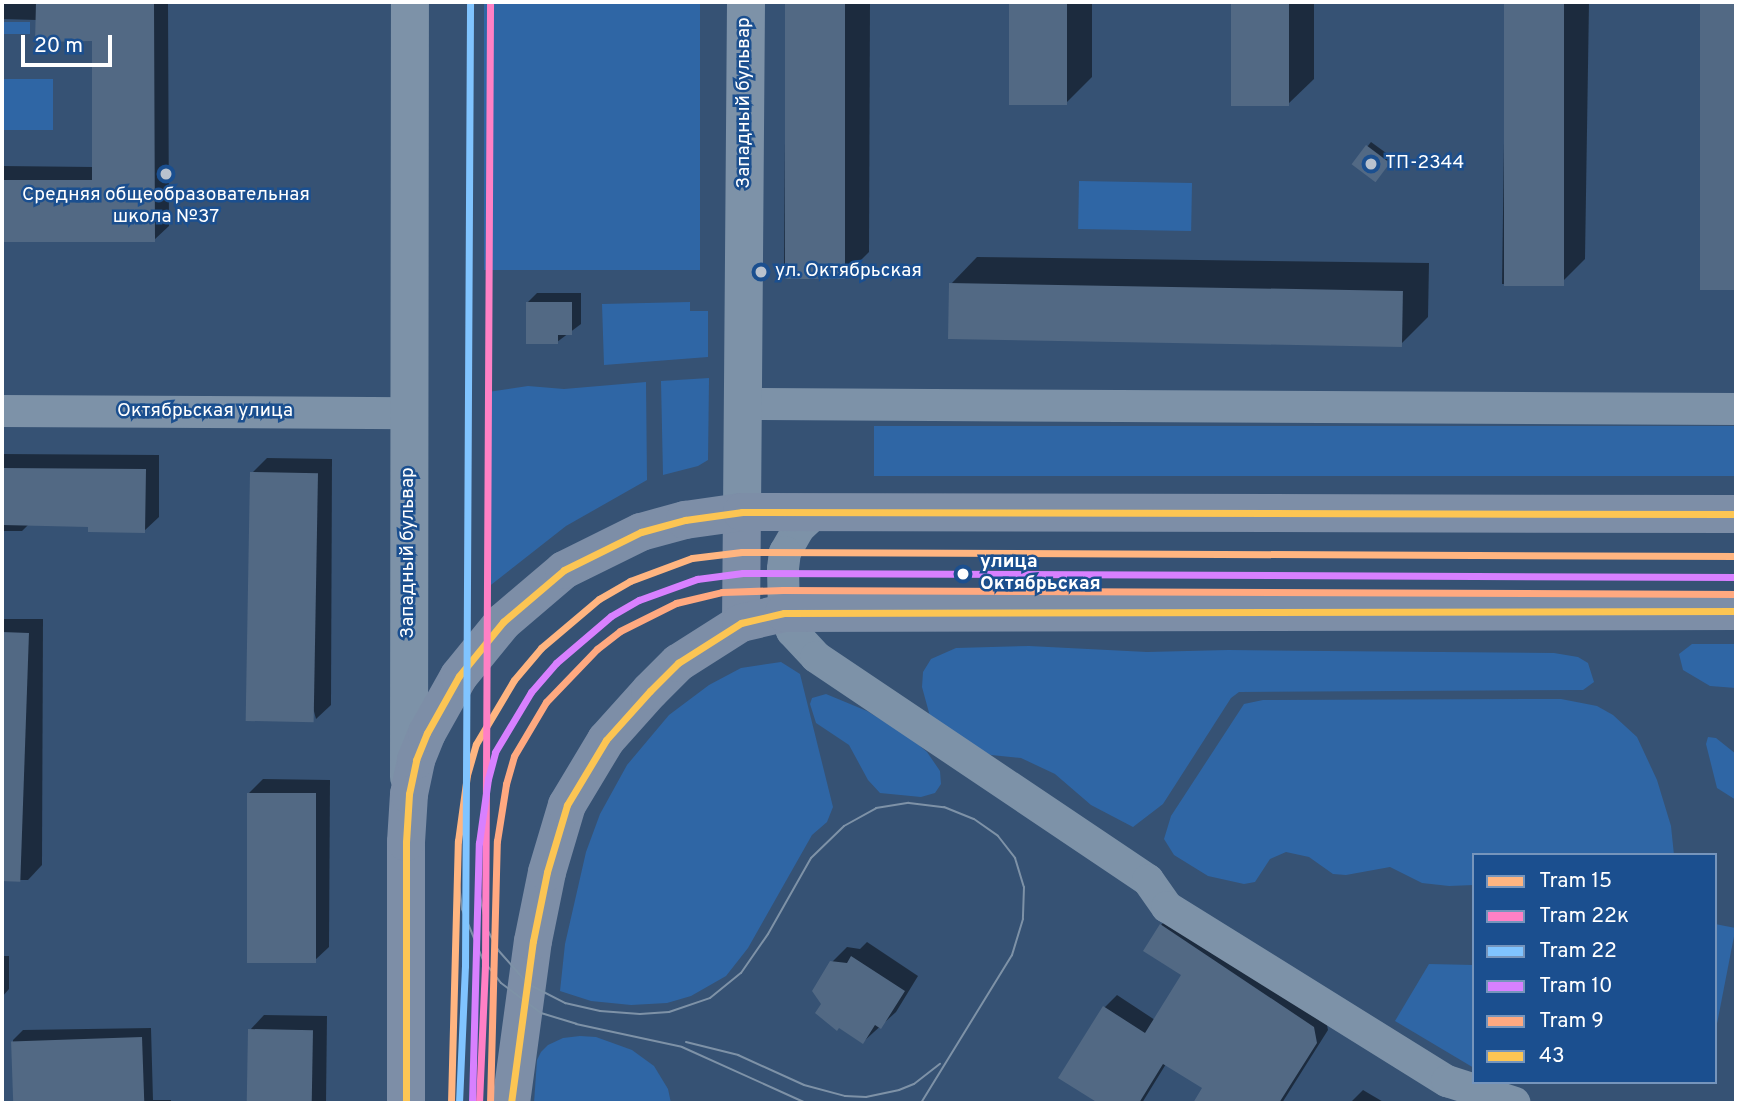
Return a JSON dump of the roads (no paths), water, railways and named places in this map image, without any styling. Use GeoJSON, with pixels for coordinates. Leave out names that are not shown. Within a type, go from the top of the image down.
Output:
{"type":"FeatureCollection","features":[{"type":"Feature","properties":{"kind":"main road"},"geometry":{"type":"LineString","coordinates":[[409,794],[416,760],[427,733],[458,676],[503,622],[565,570],[641,532],[685,520],[742,512],[1736,514]]}},
{"type":"Feature","properties":{"kind":"main road","name":"Западный бульвар"},"geometry":{"type":"LineString","coordinates":[[741,624],[742,512]]}},
{"type":"Feature","properties":{"kind":"main road"},"geometry":{"type":"LineString","coordinates":[[512,1103],[533,941],[547,872],[567,805],[606,740],[678,663],[741,624],[784,613],[1736,611]]}},
{"type":"Feature","properties":{"kind":"main road","name":"Западный бульвар"},"geometry":{"type":"LineString","coordinates":[[405,1103],[409,794]]}},
{"type":"Feature","properties":{"kind":"street","name":"Западный бульвар"},"geometry":{"type":"LineString","coordinates":[[409,794],[410,2]]}},
{"type":"Feature","properties":{"kind":"street","name":"Западный бульвар"},"geometry":{"type":"LineString","coordinates":[[742,512],[746,2]]}},
{"type":"Feature","properties":{"kind":"street"},"geometry":{"type":"LineString","coordinates":[[743,404],[1736,409]]}},
{"type":"Feature","properties":{"kind":"street","name":"Октябрьская улица"},"geometry":{"type":"LineString","coordinates":[[2,411],[409,413]]}},
{"type":"Feature","properties":{"kind":"street"},"geometry":{"type":"LineString","coordinates":[[816,512],[799,528],[785,552],[784,613],[792,631],[816,657],[1147,880],[1167,907],[1447,1081],[1515,1103]]}},
{"type":"Feature","properties":{"kind":"street"},"geometry":{"type":"LineString","coordinates":[[742,580],[784,613]]}},
{"type":"Feature","properties":{"kind":"tram line","name":"22"},"geometry":{"type":"LineString","coordinates":[[459,1103],[465,966],[470,2]]}},
{"type":"Feature","properties":{"kind":"tram line","name":"22к"},"geometry":{"type":"LineString","coordinates":[[479,1103],[485,966],[490,2]]}},
{"type":"Feature","properties":{"kind":"tram line","name":"15"},"geometry":{"type":"LineString","coordinates":[[451,1103],[458,841],[467,775],[476,744],[514,680],[541,648],[599,599],[630,581],[692,558],[742,552],[1736,556]]}},
{"type":"Feature","properties":{"kind":"tram line","name":"10"},"geometry":{"type":"LineString","coordinates":[[472,1103],[479,843],[488,779],[495,752],[531,692],[556,663],[611,616],[639,600],[697,579],[743,573],[1736,577]]}},
{"type":"Feature","properties":{"kind":"tram line","name":"9"},"geometry":{"type":"LineString","coordinates":[[490,1103],[497,841],[506,784],[514,756],[546,702],[597,649],[620,631],[676,603],[722,592],[783,590],[1736,594]]}},
{"type":"Feature","properties":{"kind":"tram line"},"geometry":{"type":"LineString","coordinates":[[476,877],[487,929],[498,950],[528,984],[565,1003],[600,1011],[640,1014],[669,1012],[710,998],[741,973],[768,934],[811,858],[844,826],[876,808],[909,803],[944,807],[974,819],[998,836],[1015,858],[1024,887],[1023,919],[1012,955],[921,1103]]}},
{"type":"Feature","properties":{"kind":"tram line"},"geometry":{"type":"LineString","coordinates":[[458,876],[462,909],[483,960],[501,983],[541,1013],[576,1024],[682,1047],[806,1103]]}},
{"type":"Feature","properties":{"kind":"tram line"},"geometry":{"type":"LineString","coordinates":[[686,1042],[738,1055],[804,1085],[845,1096],[866,1097],[899,1090],[914,1084],[940,1064]]}},
{"type":"Feature","properties":{"kind":"place","name":"ТП-2344"},"geometry":{"type":"Point","coordinates":[1371,164]}},
{"type":"Feature","properties":{"kind":"place","name":"Средняя общеобразовательная школа №37"},"geometry":{"type":"Point","coordinates":[166,174]}},
{"type":"Feature","properties":{"kind":"place","name":"ул. Октябрьская"},"geometry":{"type":"Point","coordinates":[761,272]}},
{"type":"Feature","properties":{"kind":"place","name":"улица Октябрьская"},"geometry":{"type":"Point","coordinates":[963,574]}}]}
